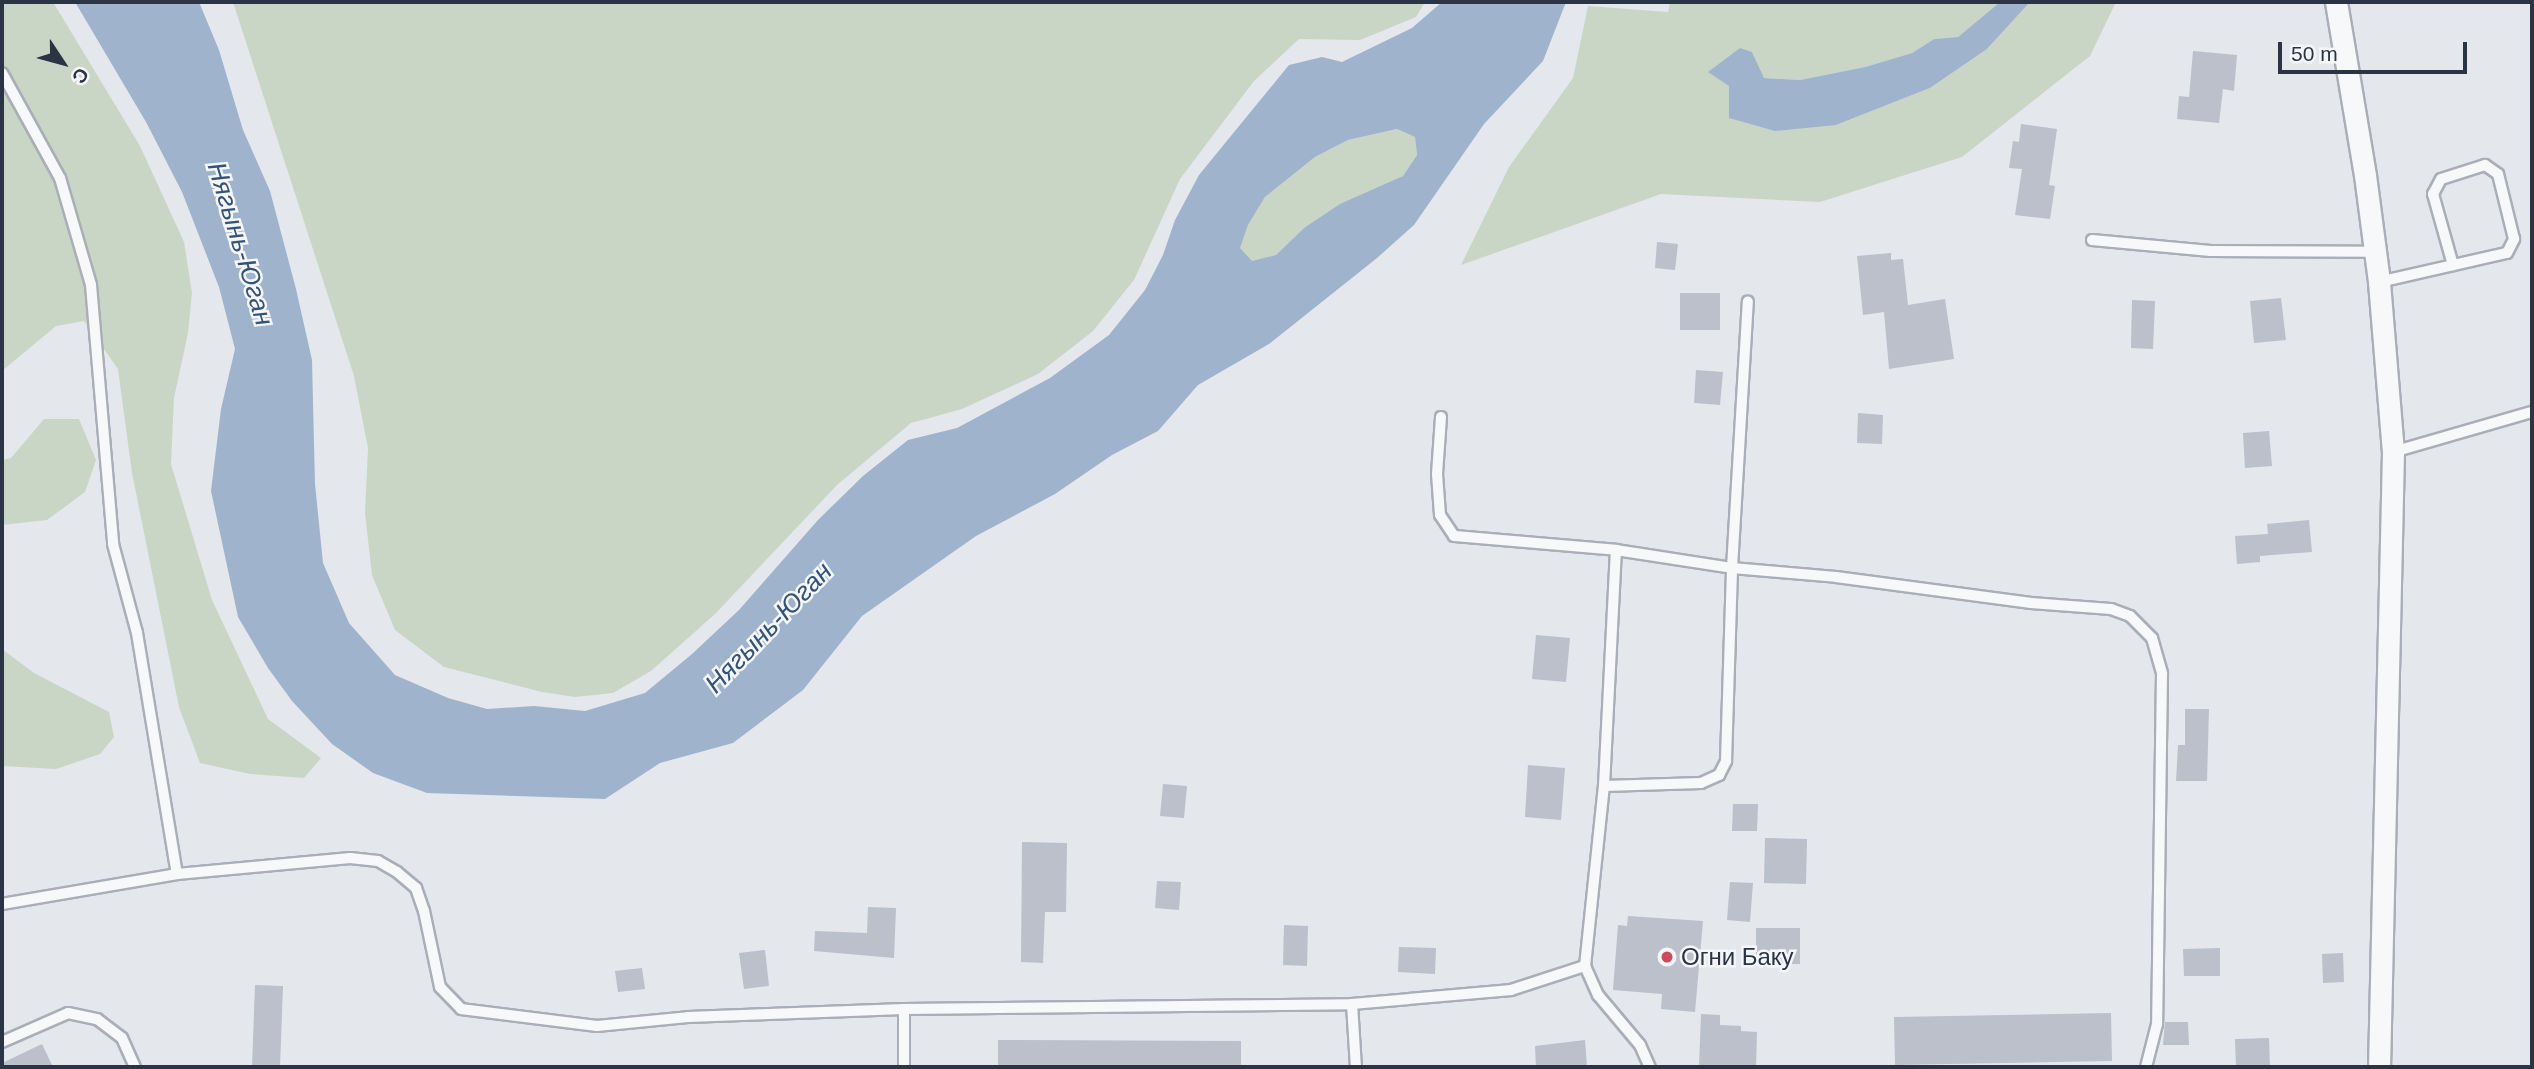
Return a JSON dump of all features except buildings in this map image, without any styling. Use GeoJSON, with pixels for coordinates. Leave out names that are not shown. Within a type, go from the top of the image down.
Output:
{"type":"FeatureCollection","features":[{"type":"Feature","properties":{"kind":"street"},"geometry":{"type":"LineString","coordinates":[[2336,2],[2379,282],[2393,452],[2379,1067]]}},
{"type":"Feature","properties":{"kind":"lane"},"geometry":{"type":"LineString","coordinates":[[2,73],[61,178],[92,285],[113,544],[137,633],[177,874]]}},
{"type":"Feature","properties":{"kind":"lane"},"geometry":{"type":"LineString","coordinates":[[2379,282],[2507,253],[2514,239],[2498,174],[2485,165],[2441,179],[2432,194],[2453,265]]}},
{"type":"Feature","properties":{"kind":"lane"},"geometry":{"type":"LineString","coordinates":[[2092,240],[2210,251],[2375,252]]}},
{"type":"Feature","properties":{"kind":"lane"},"geometry":{"type":"LineString","coordinates":[[1604,786],[1701,783],[1719,775],[1726,761],[1732,568],[1748,301]]}},
{"type":"Feature","properties":{"kind":"lane"},"geometry":{"type":"LineString","coordinates":[[2393,452],[2532,412]]}},
{"type":"Feature","properties":{"kind":"lane"},"geometry":{"type":"LineString","coordinates":[[1441,417],[1437,474],[1440,515],[1454,536],[1616,550],[1732,568],[1836,576],[2031,603],[2110,609],[2130,616],[2152,638],[2162,674],[2157,1024],[2146,1067]]}},
{"type":"Feature","properties":{"kind":"lane"},"geometry":{"type":"LineString","coordinates":[[1616,550],[1604,786],[1586,966],[1598,995],[1640,1045],[1650,1067]]}},
{"type":"Feature","properties":{"kind":"lane"},"geometry":{"type":"LineString","coordinates":[[2,904],[177,874],[350,858],[378,861],[416,888],[424,911],[440,987],[461,1009],[597,1026],[688,1017],[904,1009],[1352,1004],[1511,990],[1586,966]]}},
{"type":"Feature","properties":{"kind":"lane"},"geometry":{"type":"LineString","coordinates":[[1352,1004],[1356,1067]]}},
{"type":"Feature","properties":{"kind":"lane"},"geometry":{"type":"LineString","coordinates":[[904,1009],[904,1067]]}},
{"type":"Feature","properties":{"kind":"lane"},"geometry":{"type":"LineString","coordinates":[[2,1042],[68,1013],[97,1019],[122,1038],[135,1067]]}},
{"type":"Feature","properties":{"kind":"green space"},"geometry":{"type":"Polygon","coordinates":[[[2,2],[53,2],[140,146],[184,242],[192,293],[188,333],[174,398],[171,464],[212,600],[268,719],[321,758],[304,778],[250,774],[200,763],[179,707],[132,473],[118,369],[84,321],[56,326],[2,371],[2,2]]]}},
{"type":"Feature","properties":{"kind":"green space"},"geometry":{"type":"Polygon","coordinates":[[[233,2],[1425,2],[1416,17],[1360,40],[1299,39],[1254,81],[1180,179],[1134,280],[1093,331],[1038,374],[962,409],[911,423],[837,485],[715,614],[651,671],[613,693],[575,697],[542,692],[444,667],[395,630],[372,575],[365,513],[368,448],[354,376],[233,2]]]}},
{"type":"Feature","properties":{"kind":"green space"},"geometry":{"type":"Polygon","coordinates":[[[1670,2],[2000,2],[1958,37],[1934,39],[1912,53],[1865,67],[1800,80],[1763,78],[1752,52],[1719,77],[1729,86],[1836,125],[1930,88],[1987,49],[2030,2],[2116,2],[2090,56],[1962,157],[1820,202],[1661,194],[1461,265],[1509,167],[1573,78],[1588,6],[1668,12],[1670,2]]]}},
{"type":"Feature","properties":{"kind":"green space"},"geometry":{"type":"Polygon","coordinates":[[[1397,129],[1415,137],[1417,155],[1403,176],[1304,228],[1276,255],[1252,262],[1239,248],[1248,225],[1265,197],[1315,157],[1348,140],[1397,129]]]}},
{"type":"Feature","properties":{"kind":"green space"},"geometry":{"type":"Polygon","coordinates":[[[44,419],[79,419],[96,460],[85,492],[47,520],[2,525],[2,460],[11,458],[44,419]]]}},
{"type":"Feature","properties":{"kind":"green space"},"geometry":{"type":"Polygon","coordinates":[[[2,649],[34,673],[109,712],[114,737],[100,754],[56,769],[2,766],[2,649]]]}},
{"type":"Feature","properties":{"kind":"water","name":"Нягынь-Юган"},"geometry":{"type":"Polygon","coordinates":[[[75,2],[199,2],[219,50],[243,130],[270,191],[296,289],[312,360],[315,484],[323,563],[349,623],[395,675],[448,698],[487,709],[534,706],[585,711],[645,693],[692,654],[739,610],[818,520],[863,476],[908,440],[957,428],[1050,378],[1109,335],[1145,290],[1163,255],[1175,220],[1199,175],[1289,65],[1322,57],[1342,62],[1412,28],[1442,2],[1566,2],[1543,61],[1484,124],[1414,225],[1377,258],[1269,344],[1198,385],[1158,431],[1112,455],[1055,494],[976,536],[862,616],[803,690],[733,743],[660,763],[605,799],[427,793],[373,773],[332,744],[292,701],[268,668],[238,617],[211,491],[221,409],[235,349],[219,287],[182,192],[146,122],[75,2]],[[1397,129],[1348,140],[1315,157],[1265,197],[1248,225],[1240,248],[1252,261],[1276,255],[1304,228],[1340,204],[1403,176],[1417,155],[1415,137],[1397,129]]]}},
{"type":"Feature","properties":{"kind":"water"},"geometry":{"type":"Polygon","coordinates":[[[2000,2],[2030,2],[1987,49],[1930,88],[1836,125],[1775,131],[1729,118],[1729,86],[1708,72],[1740,48],[1752,52],[1764,78],[1800,80],[1865,67],[1912,53],[1934,39],[1958,37],[2000,2]]]}},
{"type":"Feature","properties":{"kind":"place","name":"Огни Баку"},"geometry":{"type":"Point","coordinates":[1667,957]}}]}
